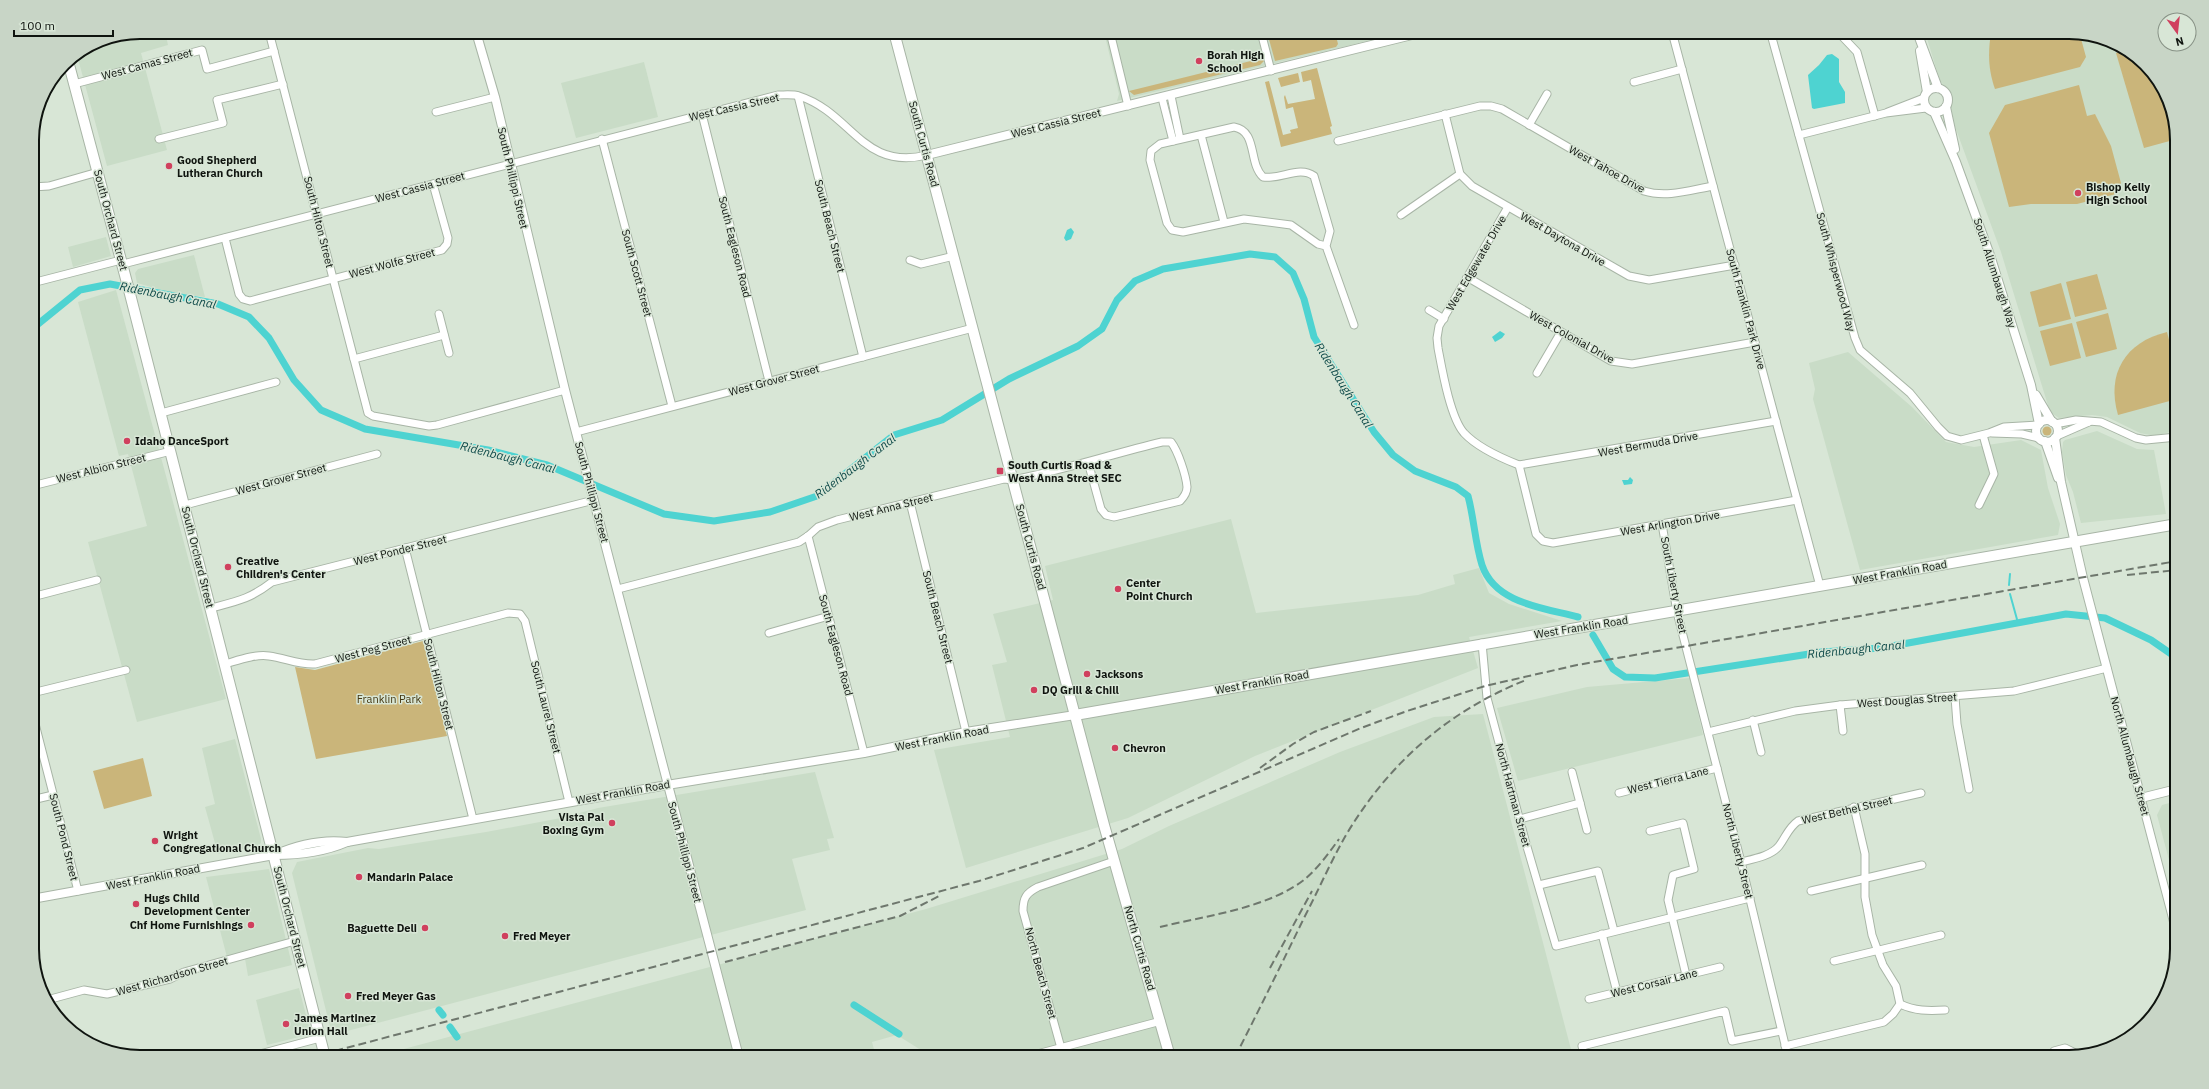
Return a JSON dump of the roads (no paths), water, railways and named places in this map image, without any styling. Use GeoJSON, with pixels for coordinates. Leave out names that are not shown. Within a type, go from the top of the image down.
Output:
{"type":"FeatureCollection","features":[{"type":"Feature","properties":{"kind":"main road","name":"South Curtis Road"},"geometry":{"type":"LineString","coordinates":[[896,39],[1108,838]]}},
{"type":"Feature","properties":{"kind":"main road","name":"South Orchard Street"},"geometry":{"type":"LineString","coordinates":[[70,68],[128,283],[185,504],[323,1050]]}},
{"type":"Feature","properties":{"kind":"main road","name":"West Franklin Road"},"geometry":{"type":"LineString","coordinates":[[1075,714],[1482,643],[1677,612],[2075,540],[2170,525]]}},
{"type":"Feature","properties":{"kind":"main road","name":"North Curtis Road"},"geometry":{"type":"LineString","coordinates":[[1108,838],[1168,1050]]}},
{"type":"Feature","properties":{"kind":"street","name":"South Hilton Street"},"geometry":{"type":"LineString","coordinates":[[271,39],[368,413],[408,422],[437,425],[565,390]]}},
{"type":"Feature","properties":{"kind":"street","name":"South Phillippi Street"},"geometry":{"type":"LineString","coordinates":[[478,39],[494,97],[587,476],[618,589],[667,785],[737,1050]]}},
{"type":"Feature","properties":{"kind":"street"},"geometry":{"type":"LineString","coordinates":[[1112,39],[1128,106]]}},
{"type":"Feature","properties":{"kind":"street"},"geometry":{"type":"LineString","coordinates":[[1263,39],[1271,71]]}},
{"type":"Feature","properties":{"kind":"street","name":"West Cassia Street"},"geometry":{"type":"LineString","coordinates":[[39,281],[316,216],[510,163],[765,98],[798,96],[820,106],[871,147],[887,156],[914,158],[1171,96],[1395,39]]}},
{"type":"Feature","properties":{"kind":"street","name":"South Franklin Park Drive"},"geometry":{"type":"LineString","coordinates":[[1674,39],[1820,586]]}},
{"type":"Feature","properties":{"kind":"street","name":"South Whisperwood Way"},"geometry":{"type":"LineString","coordinates":[[1772,39],[1855,338],[1860,350],[1910,393],[1947,436],[1961,440],[1986,434],[2004,427],[2038,425]]}},
{"type":"Feature","properties":{"kind":"street"},"geometry":{"type":"LineString","coordinates":[[1845,39],[1857,52],[1875,116]]}},
{"type":"Feature","properties":{"kind":"street"},"geometry":{"type":"LineString","coordinates":[[1799,135],[1886,113],[1926,108],[1934,112],[1946,107],[1948,95],[1938,88],[1920,41]]}},
{"type":"Feature","properties":{"kind":"street"},"geometry":{"type":"LineString","coordinates":[[1920,41],[1926,108]]}},
{"type":"Feature","properties":{"kind":"street","name":"West Camas Street"},"geometry":{"type":"LineString","coordinates":[[74,84],[202,50],[207,69],[274,51]]}},
{"type":"Feature","properties":{"kind":"street"},"geometry":{"type":"LineString","coordinates":[[1634,82],[1682,69]]}},
{"type":"Feature","properties":{"kind":"street"},"geometry":{"type":"LineString","coordinates":[[159,139],[223,122],[218,100],[282,84]]}},
{"type":"Feature","properties":{"kind":"street"},"geometry":{"type":"LineString","coordinates":[[1886,113],[1938,88]]}},
{"type":"Feature","properties":{"kind":"street"},"geometry":{"type":"LineString","coordinates":[[1529,125],[1547,94]]}},
{"type":"Feature","properties":{"kind":"street","name":"South Beach Street"},"geometry":{"type":"LineString","coordinates":[[798,96],[863,356]]}},
{"type":"Feature","properties":{"kind":"street"},"geometry":{"type":"LineString","coordinates":[[1171,96],[1180,139]]}},
{"type":"Feature","properties":{"kind":"street"},"geometry":{"type":"LineString","coordinates":[[436,112],[494,97]]}},
{"type":"Feature","properties":{"kind":"street"},"geometry":{"type":"LineString","coordinates":[[1162,98],[1173,141]]}},
{"type":"Feature","properties":{"kind":"street","name":"West Tahoe Drive"},"geometry":{"type":"LineString","coordinates":[[1338,141],[1445,114],[1480,106],[1491,106],[1502,109],[1644,191],[1655,194],[1667,194],[1714,186]]}},
{"type":"Feature","properties":{"kind":"street","name":"South Allumbaugh Way"},"geometry":{"type":"LineString","coordinates":[[1946,107],[1956,162]]}},
{"type":"Feature","properties":{"kind":"street","name":"South Allumbaugh Way"},"geometry":{"type":"LineString","coordinates":[[1934,112],[1956,162],[1990,255],[2032,385],[2038,425]]}},
{"type":"Feature","properties":{"kind":"street","name":"South Eagleson Road"},"geometry":{"type":"LineString","coordinates":[[702,114],[769,381]]}},
{"type":"Feature","properties":{"kind":"street"},"geometry":{"type":"LineString","coordinates":[[1401,215],[1460,174],[1445,114]]}},
{"type":"Feature","properties":{"kind":"street"},"geometry":{"type":"LineString","coordinates":[[1326,246],[1318,244],[1291,225],[1244,219],[1224,222],[1183,232],[1172,230],[1167,223],[1150,160],[1151,151],[1154,147],[1173,141],[1234,127],[1238,128],[1248,136],[1257,169],[1264,177],[1274,178],[1305,171],[1314,176],[1330,231],[1326,246],[1354,326]]}},
{"type":"Feature","properties":{"kind":"street"},"geometry":{"type":"LineString","coordinates":[[1201,135],[1224,222]]}},
{"type":"Feature","properties":{"kind":"street","name":"South Scott Street"},"geometry":{"type":"LineString","coordinates":[[602,139],[672,406]]}},
{"type":"Feature","properties":{"kind":"street"},"geometry":{"type":"LineString","coordinates":[[39,186],[49,186],[98,172]]}},
{"type":"Feature","properties":{"kind":"street","name":"West Daytona Drive"},"geometry":{"type":"LineString","coordinates":[[1460,174],[1472,186],[1629,276],[1649,280],[1735,265]]}},
{"type":"Feature","properties":{"kind":"street","name":"West Wolfe Street"},"geometry":{"type":"LineString","coordinates":[[225,238],[239,294],[243,299],[250,301],[442,250],[447,244],[448,238],[434,184]]}},
{"type":"Feature","properties":{"kind":"street","name":"West Edgewater Drive"},"geometry":{"type":"LineString","coordinates":[[1508,207],[1439,326],[1437,338],[1438,348],[1457,421],[1463,432],[1474,441],[1519,465]]}},
{"type":"Feature","properties":{"kind":"street"},"geometry":{"type":"LineString","coordinates":[[910,260],[921,264],[954,256]]}},
{"type":"Feature","properties":{"kind":"street","name":"West Colonial Drive"},"geometry":{"type":"LineString","coordinates":[[1467,277],[1561,332],[1621,364],[1632,364],[1755,342]]}},
{"type":"Feature","properties":{"kind":"street","name":"West Edgewater Drive"},"geometry":{"type":"LineString","coordinates":[[1429,310],[1444,318]]}},
{"type":"Feature","properties":{"kind":"street"},"geometry":{"type":"LineString","coordinates":[[439,314],[449,353]]}},
{"type":"Feature","properties":{"kind":"street","name":"West Grover Street"},"geometry":{"type":"LineString","coordinates":[[576,432],[973,328]]}},
{"type":"Feature","properties":{"kind":"street"},"geometry":{"type":"LineString","coordinates":[[1537,373],[1561,332]]}},
{"type":"Feature","properties":{"kind":"street"},"geometry":{"type":"LineString","coordinates":[[354,359],[444,335]]}},
{"type":"Feature","properties":{"kind":"street"},"geometry":{"type":"LineString","coordinates":[[161,413],[276,382]]}},
{"type":"Feature","properties":{"kind":"street","name":"South Allumbaugh Way"},"geometry":{"type":"LineString","coordinates":[[2032,385],[2054,423]]}},
{"type":"Feature","properties":{"kind":"street"},"geometry":{"type":"LineString","coordinates":[[2061,482],[2037,431],[2038,425],[2046,420],[2054,423],[2076,420],[2101,422],[2136,438],[2146,440],[2170,438]]}},
{"type":"Feature","properties":{"kind":"street","name":"West Bermuda Drive"},"geometry":{"type":"LineString","coordinates":[[1519,465],[1776,421]]}},
{"type":"Feature","properties":{"kind":"street"},"geometry":{"type":"LineString","coordinates":[[2042,440],[2056,437],[2089,422]]}},
{"type":"Feature","properties":{"kind":"street"},"geometry":{"type":"LineString","coordinates":[[2054,423],[2058,430],[2056,437],[2061,482],[2075,540]]}},
{"type":"Feature","properties":{"kind":"street"},"geometry":{"type":"LineString","coordinates":[[1979,505],[1994,474],[1986,434]]}},
{"type":"Feature","properties":{"kind":"street","name":"South Whisperwood Way"},"geometry":{"type":"LineString","coordinates":[[1986,434],[2022,434],[2042,440]]}},
{"type":"Feature","properties":{"kind":"street","name":"West Anna Street"},"geometry":{"type":"LineString","coordinates":[[618,589],[799,542],[808,536],[818,526],[1004,479],[1013,480],[1088,462],[1162,442],[1171,442],[1177,449],[1187,487],[1185,495],[1180,501],[1114,517],[1106,515],[1101,509],[1088,462]]}},
{"type":"Feature","properties":{"kind":"street","name":"West Albion Street"},"geometry":{"type":"LineString","coordinates":[[39,484],[171,451]]}},
{"type":"Feature","properties":{"kind":"street","name":"West Grover Street"},"geometry":{"type":"LineString","coordinates":[[185,504],[377,454]]}},
{"type":"Feature","properties":{"kind":"street","name":"West Arlington Drive"},"geometry":{"type":"LineString","coordinates":[[1519,465],[1536,534],[1543,541],[1553,543],[1797,500]]}},
{"type":"Feature","properties":{"kind":"street","name":"West Ponder Street"},"geometry":{"type":"LineString","coordinates":[[211,608],[245,600],[255,595],[272,582],[594,500]]}},
{"type":"Feature","properties":{"kind":"street","name":"South Beach Street"},"geometry":{"type":"LineString","coordinates":[[910,502],[966,732]]}},
{"type":"Feature","properties":{"kind":"street","name":"South Liberty Street"},"geometry":{"type":"LineString","coordinates":[[1662,524],[1677,612],[1686,646]]}},
{"type":"Feature","properties":{"kind":"street","name":"South Eagleson Road"},"geometry":{"type":"LineString","coordinates":[[808,536],[864,753]]}},
{"type":"Feature","properties":{"kind":"street","name":"North Allumbaugh Street"},"geometry":{"type":"LineString","coordinates":[[2075,540],[2092,613],[2170,908]]}},
{"type":"Feature","properties":{"kind":"street","name":"South Hilton Street"},"geometry":{"type":"LineString","coordinates":[[405,548],[473,819]]}},
{"type":"Feature","properties":{"kind":"street"},"geometry":{"type":"LineString","coordinates":[[39,595],[97,580]]}},
{"type":"Feature","properties":{"kind":"street","name":"West Peg Street"},"geometry":{"type":"LineString","coordinates":[[225,664],[255,656],[268,656],[303,664],[316,664],[508,613],[520,614]]}},
{"type":"Feature","properties":{"kind":"street","name":"South Laurel Street"},"geometry":{"type":"LineString","coordinates":[[520,614],[525,621],[569,802]]}},
{"type":"Feature","properties":{"kind":"street"},"geometry":{"type":"LineString","coordinates":[[768,633],[829,616]]}},
{"type":"Feature","properties":{"kind":"street","name":"North Hartman Street"},"geometry":{"type":"LineString","coordinates":[[1482,643],[1488,698],[1556,946],[1602,934]]}},
{"type":"Feature","properties":{"kind":"street","name":"North Liberty Street"},"geometry":{"type":"LineString","coordinates":[[1686,646],[1750,898],[1786,1050]]}},
{"type":"Feature","properties":{"kind":"street","name":"West Douglas Street"},"geometry":{"type":"LineString","coordinates":[[1708,732],[1795,711],[1840,705],[1955,697],[2014,691],[2107,668]]}},
{"type":"Feature","properties":{"kind":"street"},"geometry":{"type":"LineString","coordinates":[[39,691],[126,670]]}},
{"type":"Feature","properties":{"kind":"street"},"geometry":{"type":"LineString","coordinates":[[1955,697],[1957,724],[1969,789]]}},
{"type":"Feature","properties":{"kind":"street"},"geometry":{"type":"LineString","coordinates":[[1840,705],[1843,731]]}},
{"type":"Feature","properties":{"kind":"street","name":"West Franklin Road"},"geometry":{"type":"LineString","coordinates":[[39,898],[274,855],[296,855],[334,848],[347,842],[473,819],[667,785],[864,753],[966,732],[1075,714]]}},
{"type":"Feature","properties":{"kind":"street"},"geometry":{"type":"LineString","coordinates":[[1753,720],[1761,752]]}},
{"type":"Feature","properties":{"kind":"street","name":"South Pond Street"},"geometry":{"type":"LineString","coordinates":[[39,740],[78,891]]}},
{"type":"Feature","properties":{"kind":"street","name":"West Tierra Lane"},"geometry":{"type":"LineString","coordinates":[[1619,793],[1717,768]]}},
{"type":"Feature","properties":{"kind":"street"},"geometry":{"type":"LineString","coordinates":[[1572,772],[1587,830]]}},
{"type":"Feature","properties":{"kind":"street"},"geometry":{"type":"LineString","coordinates":[[2141,798],[2170,791]]}},
{"type":"Feature","properties":{"kind":"street","name":"West Bethel Street"},"geometry":{"type":"LineString","coordinates":[[1741,862],[1770,853],[1779,847],[1790,826],[1798,821],[1854,807],[1921,793]]}},
{"type":"Feature","properties":{"kind":"street"},"geometry":{"type":"LineString","coordinates":[[39,798],[53,795]]}},
{"type":"Feature","properties":{"kind":"street"},"geometry":{"type":"LineString","coordinates":[[1520,819],[1580,803]]}},
{"type":"Feature","properties":{"kind":"street"},"geometry":{"type":"LineString","coordinates":[[1785,1046],[1884,1022],[1893,1014],[1900,1004],[1896,986],[1877,951],[1868,916],[1865,854],[1854,807]]}},
{"type":"Feature","properties":{"kind":"street"},"geometry":{"type":"LineString","coordinates":[[1650,832],[1683,823],[1694,869],[1673,875],[1668,900],[1686,975]]}},
{"type":"Feature","properties":{"kind":"street","name":"North Beach Street"},"geometry":{"type":"LineString","coordinates":[[1061,1048],[1023,911],[1024,897],[1030,890],[1114,861]]}},
{"type":"Feature","properties":{"kind":"street"},"geometry":{"type":"LineString","coordinates":[[1811,891],[1922,865]]}},
{"type":"Feature","properties":{"kind":"street"},"geometry":{"type":"LineString","coordinates":[[1539,885],[1598,870],[1614,932]]}},
{"type":"Feature","properties":{"kind":"street"},"geometry":{"type":"LineString","coordinates":[[1617,992],[1602,934],[1750,898]]}},
{"type":"Feature","properties":{"kind":"street"},"geometry":{"type":"LineString","coordinates":[[1834,961],[1941,935]]}},
{"type":"Feature","properties":{"kind":"street","name":"West Richardson Street"},"geometry":{"type":"LineString","coordinates":[[52,999],[84,990],[107,994],[170,979],[184,972],[295,941]]}},
{"type":"Feature","properties":{"kind":"street","name":"West Corsair Lane"},"geometry":{"type":"LineString","coordinates":[[1589,999],[1720,967]]}},
{"type":"Feature","properties":{"kind":"street"},"geometry":{"type":"LineString","coordinates":[[1900,1004],[1912,1010],[1923,1012],[1945,1010]]}},
{"type":"Feature","properties":{"kind":"street"},"geometry":{"type":"LineString","coordinates":[[1583,1050],[1582,1046],[1725,1011],[1732,1041],[1781,1031]]}},
{"type":"Feature","properties":{"kind":"street"},"geometry":{"type":"LineString","coordinates":[[1053,1050],[1161,1021]]}},
{"type":"Feature","properties":{"kind":"street"},"geometry":{"type":"LineString","coordinates":[[275,1050],[320,1038]]}},
{"type":"Feature","properties":{"kind":"street"},"geometry":{"type":"LineString","coordinates":[[2060,1050],[2065,1048],[2069,1050]]}},
{"type":"Feature","properties":{"kind":"water"},"geometry":{"type":"Polygon","coordinates":[[[1832,54],[1839,59],[1839,82],[1845,92],[1845,103],[1814,109],[1812,108],[1808,75],[1827,55],[1832,54]]]}},
{"type":"Feature","properties":{"kind":"water"},"geometry":{"type":"Polygon","coordinates":[[[1071,228],[1074,232],[1071,239],[1066,241],[1064,238],[1067,230],[1071,228]]]}},
{"type":"Feature","properties":{"kind":"water"},"geometry":{"type":"Polygon","coordinates":[[[1500,331],[1505,334],[1502,338],[1495,342],[1492,337],[1500,331]]]}},
{"type":"Feature","properties":{"kind":"water"},"geometry":{"type":"Polygon","coordinates":[[[1630,477],[1633,480],[1632,484],[1624,485],[1622,480],[1628,480],[1630,477]]]}},
{"type":"Feature","properties":{"kind":"waterway","name":"Ridenbaugh Canal"},"geometry":{"type":"LineString","coordinates":[[39,323],[80,290],[110,284],[218,304],[249,317],[269,338],[294,380],[321,410],[365,429],[488,450],[547,465],[664,514],[714,521],[770,512],[817,496],[894,435],[942,420],[1009,379],[1078,346],[1102,329],[1117,300],[1135,281],[1163,269],[1250,254],[1275,257],[1293,273],[1304,299],[1314,337],[1374,432],[1393,455],[1415,471],[1456,487],[1468,496],[1482,565],[1489,578],[1498,588],[1509,596],[1522,602],[1578,617]]}},
{"type":"Feature","properties":{"kind":"waterway"},"geometry":{"type":"LineString","coordinates":[[2009,585],[2010,574]]}},
{"type":"Feature","properties":{"kind":"waterway"},"geometry":{"type":"LineString","coordinates":[[2010,594],[2018,623]]}},
{"type":"Feature","properties":{"kind":"waterway","name":"Ridenbaugh Canal"},"geometry":{"type":"LineString","coordinates":[[1593,635],[1613,669],[1625,677],[1655,678],[1822,652],[1881,648],[2066,614],[2105,618],[2151,640],[2170,653]]}},
{"type":"Feature","properties":{"kind":"waterway"},"geometry":{"type":"LineString","coordinates":[[854,1005],[899,1034]]}},
{"type":"Feature","properties":{"kind":"waterway"},"geometry":{"type":"LineString","coordinates":[[439,1010],[443,1015]]}},
{"type":"Feature","properties":{"kind":"waterway"},"geometry":{"type":"LineString","coordinates":[[450,1027],[457,1037]]}},
{"type":"Feature","properties":{"kind":"railway"},"geometry":{"type":"LineString","coordinates":[[339,1050],[979,881],[1083,848],[1361,728],[1407,711],[1485,686],[1577,665],[2170,562]]}},
{"type":"Feature","properties":{"kind":"railway"},"geometry":{"type":"LineString","coordinates":[[2127,575],[2170,571]]}},
{"type":"Feature","properties":{"kind":"railway"},"geometry":{"type":"LineString","coordinates":[[1238,1050],[1346,835],[1381,785],[1401,762],[1446,724],[1471,707],[1526,680]]}},
{"type":"Feature","properties":{"kind":"railway"},"geometry":{"type":"LineString","coordinates":[[1260,768],[1293,744],[1314,732],[1371,711]]}},
{"type":"Feature","properties":{"kind":"railway"},"geometry":{"type":"LineString","coordinates":[[1160,927],[1236,910],[1255,904],[1290,889],[1305,879],[1314,870],[1339,839]]}},
{"type":"Feature","properties":{"kind":"railway"},"geometry":{"type":"LineString","coordinates":[[1270,968],[1312,891]]}},
{"type":"Feature","properties":{"kind":"railway"},"geometry":{"type":"LineString","coordinates":[[725,962],[900,916],[941,895]]}},
{"type":"Feature","properties":{"kind":"place","name":"Borah High School"},"geometry":{"type":"Point","coordinates":[1199,61]}},
{"type":"Feature","properties":{"kind":"place","name":"Good Shepherd Lutheran Church"},"geometry":{"type":"Point","coordinates":[169,166]}},
{"type":"Feature","properties":{"kind":"place","name":"Bishop Kelly High School"},"geometry":{"type":"Point","coordinates":[2078,193]}},
{"type":"Feature","properties":{"kind":"place","name":"Idaho DanceSport"},"geometry":{"type":"Point","coordinates":[127,441]}},
{"type":"Feature","properties":{"kind":"place","name":"South Curtis Road & West Anna Street SEC"},"geometry":{"type":"Point","coordinates":[1000,471]}},
{"type":"Feature","properties":{"kind":"place","name":"Creative Children's Center"},"geometry":{"type":"Point","coordinates":[228,567]}},
{"type":"Feature","properties":{"kind":"place","name":"Center Point Church"},"geometry":{"type":"Point","coordinates":[1118,589]}},
{"type":"Feature","properties":{"kind":"place","name":"Jacksons"},"geometry":{"type":"Point","coordinates":[1087,674]}},
{"type":"Feature","properties":{"kind":"place","name":"DQ Grill & Chill"},"geometry":{"type":"Point","coordinates":[1034,690]}},
{"type":"Feature","properties":{"kind":"place","name":"Chevron"},"geometry":{"type":"Point","coordinates":[1115,748]}},
{"type":"Feature","properties":{"kind":"place","name":"Vista Pal Boxing Gym"},"geometry":{"type":"Point","coordinates":[612,823]}},
{"type":"Feature","properties":{"kind":"place","name":"Wright Congregational Church"},"geometry":{"type":"Point","coordinates":[155,841]}},
{"type":"Feature","properties":{"kind":"place","name":"Mandarin Palace"},"geometry":{"type":"Point","coordinates":[359,877]}},
{"type":"Feature","properties":{"kind":"place","name":"Hugs Child Development Center"},"geometry":{"type":"Point","coordinates":[136,904]}},
{"type":"Feature","properties":{"kind":"place","name":"Chf Home Furnishings"},"geometry":{"type":"Point","coordinates":[251,925]}},
{"type":"Feature","properties":{"kind":"place","name":"Baguette Deli"},"geometry":{"type":"Point","coordinates":[425,928]}},
{"type":"Feature","properties":{"kind":"place","name":"Fred Meyer"},"geometry":{"type":"Point","coordinates":[505,936]}},
{"type":"Feature","properties":{"kind":"place","name":"Fred Meyer Gas"},"geometry":{"type":"Point","coordinates":[348,996]}},
{"type":"Feature","properties":{"kind":"place","name":"James Martinez Union Hall"},"geometry":{"type":"Point","coordinates":[286,1024]}},
{"type":"Feature","properties":{"kind":"park label","name":"Franklin Park"},"geometry":{"type":"Point","coordinates":[389,699]}}]}
